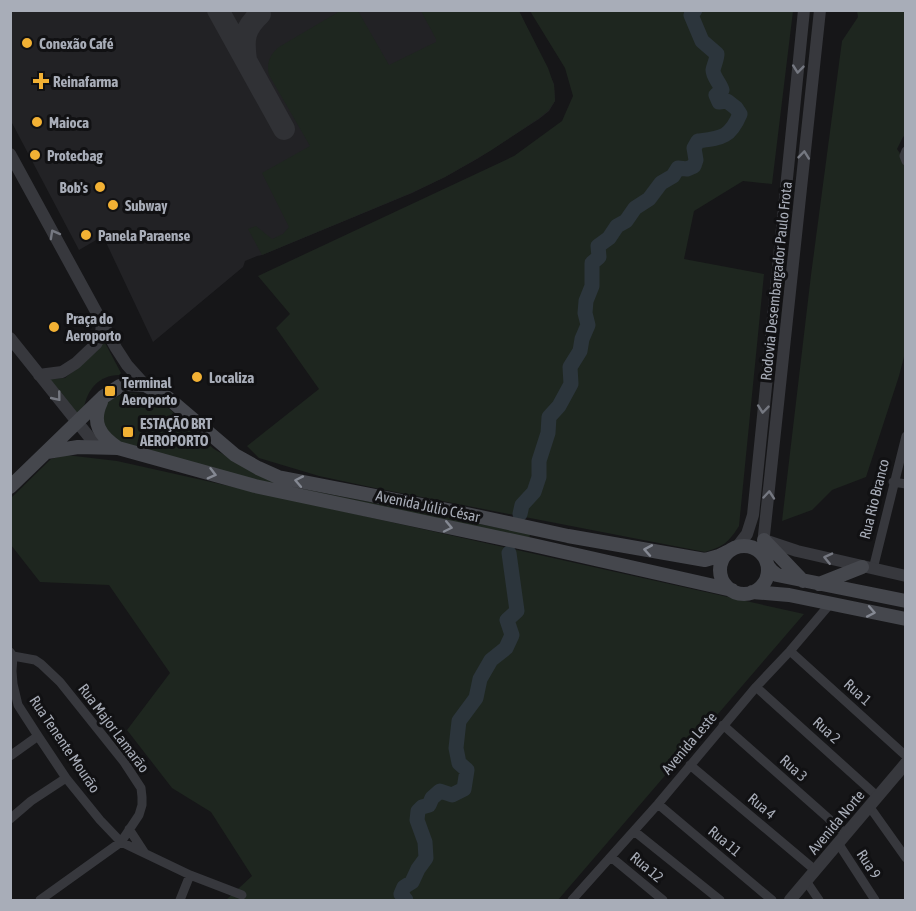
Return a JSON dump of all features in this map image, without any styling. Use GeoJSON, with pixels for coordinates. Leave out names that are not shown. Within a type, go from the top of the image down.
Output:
{"type":"FeatureCollection","features":[{"type":"Feature","properties":{"kind":"main road","name":"Avenida Júlio César"},"geometry":{"type":"LineString","coordinates":[[146,385],[168,398],[235,454],[279,477],[568,536],[705,560],[734,548]]}},
{"type":"Feature","properties":{"kind":"main road"},"geometry":{"type":"LineString","coordinates":[[10,486],[103,397],[120,386],[146,385]]}},
{"type":"Feature","properties":{"kind":"main road"},"geometry":{"type":"LineString","coordinates":[[103,397],[96,421],[106,441],[118,448]]}},
{"type":"Feature","properties":{"kind":"main road","name":"Avenida Júlio César"},"geometry":{"type":"LineString","coordinates":[[46,452],[67,448],[118,448],[255,486],[732,590]]}},
{"type":"Feature","properties":{"kind":"main road"},"geometry":{"type":"LineString","coordinates":[[803,581],[765,553],[751,547],[734,548],[723,560],[721,574],[727,586],[738,593],[789,595],[906,619]]}},
{"type":"Feature","properties":{"kind":"main road"},"geometry":{"type":"LineString","coordinates":[[765,553],[772,571],[777,575],[906,602]]}},
{"type":"Feature","properties":{"kind":"main road"},"geometry":{"type":"LineString","coordinates":[[752,592],[763,585],[766,579],[765,553]]}},
{"type":"Feature","properties":{"kind":"main road"},"geometry":{"type":"LineString","coordinates":[[819,584],[867,568]]}},
{"type":"Feature","properties":{"kind":"street","name":"Rodovia Desembargador Paulo Frota"},"geometry":{"type":"LineString","coordinates":[[734,548],[747,534],[753,515],[804,10]]}},
{"type":"Feature","properties":{"kind":"street","name":"Rodovia Desembargador Paulo Frota"},"geometry":{"type":"LineString","coordinates":[[765,553],[819,10]]}},
{"type":"Feature","properties":{"kind":"street"},"geometry":{"type":"LineString","coordinates":[[906,151],[904,156],[906,161]]}},
{"type":"Feature","properties":{"kind":"street","name":"Avenida Júlio César"},"geometry":{"type":"LineString","coordinates":[[10,154],[116,348],[127,365],[146,385]]}},
{"type":"Feature","properties":{"kind":"street"},"geometry":{"type":"LineString","coordinates":[[39,375],[62,372],[76,363],[96,344],[101,335],[102,322]]}},
{"type":"Feature","properties":{"kind":"street"},"geometry":{"type":"LineString","coordinates":[[10,338],[98,448]]}},
{"type":"Feature","properties":{"kind":"street","name":"Rua Rio Branco"},"geometry":{"type":"LineString","coordinates":[[867,568],[906,436]]}},
{"type":"Feature","properties":{"kind":"street"},"geometry":{"type":"LineString","coordinates":[[893,482],[906,484]]}},
{"type":"Feature","properties":{"kind":"street"},"geometry":{"type":"LineString","coordinates":[[765,553],[797,551],[906,576]]}},
{"type":"Feature","properties":{"kind":"street","name":"Avenida Leste"},"geometry":{"type":"LineString","coordinates":[[575,897],[830,604]]}},
{"type":"Feature","properties":{"kind":"street","name":"Rua 1"},"geometry":{"type":"LineString","coordinates":[[790,651],[905,764]]}},
{"type":"Feature","properties":{"kind":"street","name":"Rua Tenente Mourão"},"geometry":{"type":"LineString","coordinates":[[12,654],[12,671],[18,705],[66,778],[100,820],[121,842],[190,875],[242,895]]}},
{"type":"Feature","properties":{"kind":"street","name":"Rua Major Lamarão"},"geometry":{"type":"LineString","coordinates":[[12,654],[35,660],[60,682],[117,753],[137,782],[141,789],[142,805],[139,815],[121,842]]}},
{"type":"Feature","properties":{"kind":"street","name":"Rua 2"},"geometry":{"type":"LineString","coordinates":[[756,687],[873,801],[906,858]]}},
{"type":"Feature","properties":{"kind":"street","name":"Rua 3"},"geometry":{"type":"LineString","coordinates":[[723,725],[842,838]]}},
{"type":"Feature","properties":{"kind":"street"},"geometry":{"type":"LineString","coordinates":[[10,756],[38,736]]}},
{"type":"Feature","properties":{"kind":"street","name":"Avenida Norte"},"geometry":{"type":"LineString","coordinates":[[790,900],[905,764]]}},
{"type":"Feature","properties":{"kind":"street","name":"Rua 4"},"geometry":{"type":"LineString","coordinates":[[690,765],[815,870]]}},
{"type":"Feature","properties":{"kind":"street"},"geometry":{"type":"LineString","coordinates":[[10,819],[31,801],[66,778]]}},
{"type":"Feature","properties":{"kind":"street","name":"Rua 11"},"geometry":{"type":"LineString","coordinates":[[658,804],[772,900]]}},
{"type":"Feature","properties":{"kind":"street"},"geometry":{"type":"LineString","coordinates":[[129,829],[145,854]]}},
{"type":"Feature","properties":{"kind":"street"},"geometry":{"type":"LineString","coordinates":[[634,831],[720,900]]}},
{"type":"Feature","properties":{"kind":"street","name":"Rua 9"},"geometry":{"type":"LineString","coordinates":[[842,838],[875,900]]}},
{"type":"Feature","properties":{"kind":"street"},"geometry":{"type":"LineString","coordinates":[[40,900],[121,842]]}},
{"type":"Feature","properties":{"kind":"street","name":"Rua 12"},"geometry":{"type":"LineString","coordinates":[[611,857],[663,900]]}},
{"type":"Feature","properties":{"kind":"street"},"geometry":{"type":"LineString","coordinates":[[180,900],[190,875]]}},
{"type":"Feature","properties":{"kind":"street"},"geometry":{"type":"LineString","coordinates":[[806,881],[819,900]]}},
{"type":"Feature","properties":{"kind":"street"},"geometry":{"type":"LineString","coordinates":[[53,891],[60,900]]}},
{"type":"Feature","properties":{"kind":"street"},"geometry":{"type":"LineString","coordinates":[[575,897],[586,900]]}},
{"type":"Feature","properties":{"kind":"shaded area"},"geometry":{"type":"Polygon","coordinates":[[[10,11],[519,11],[554,84],[555,101],[549,111],[539,119],[445,177],[412,193],[245,261],[243,267],[153,342],[103,236],[79,250],[11,121],[10,11]]]}},
{"type":"Feature","properties":{"kind":"shaded area"},"geometry":{"type":"Polygon","coordinates":[[[340,11],[358,11],[389,65],[436,42],[421,11],[519,11],[548,68],[554,85],[555,101],[538,119],[445,177],[262,255],[248,229],[256,226],[272,239],[283,234],[289,227],[262,173],[310,146],[269,75],[270,60],[279,47],[340,11]]]}},
{"type":"Feature","properties":{"kind":"shaded area"},"geometry":{"type":"Polygon","coordinates":[[[530,11],[793,11],[772,184],[743,181],[694,211],[684,259],[764,274],[739,526],[725,543],[705,552],[319,476],[259,458],[247,446],[319,389],[276,328],[290,314],[258,276],[514,156],[562,121],[573,96],[565,68],[530,11]]]}},
{"type":"Feature","properties":{"kind":"shaded area"},"geometry":{"type":"Polygon","coordinates":[[[857,11],[905,11],[905,135],[897,149],[906,162],[906,349],[866,477],[832,490],[812,510],[782,521],[842,41],[858,17],[857,11]]]}},
{"type":"Feature","properties":{"kind":"shaded area"},"geometry":{"type":"Polygon","coordinates":[[[103,339],[121,373],[95,385],[88,395],[84,408],[76,416],[47,379],[65,378],[97,351],[103,339]]]}},
{"type":"Feature","properties":{"kind":"shaded area"},"geometry":{"type":"Polygon","coordinates":[[[126,393],[144,394],[160,402],[214,449],[256,473],[287,486],[287,490],[118,443],[102,426],[103,412],[109,401],[126,393]]]}},
{"type":"Feature","properties":{"kind":"shaded area"},"geometry":{"type":"Polygon","coordinates":[[[66,455],[117,461],[804,614],[558,900],[226,900],[252,876],[211,812],[172,788],[127,730],[170,673],[109,585],[40,582],[11,545],[11,498],[51,459],[66,455]]]}},
{"type":"Feature","properties":{"kind":"shaded area"},"geometry":{"type":"Polygon","coordinates":[[[294,487],[530,534],[529,540],[293,491],[294,487]]]}},
{"type":"Feature","properties":{"kind":"waterway"},"geometry":{"type":"LineString","coordinates":[[520,514],[522,505],[534,492],[539,477],[539,461],[548,433],[549,417],[559,406],[571,384],[570,367],[580,351],[588,325],[585,313],[586,301],[592,286],[592,263],[599,257],[598,246],[609,238],[617,226],[626,221],[635,208],[649,199],[661,183],[673,176],[678,168],[687,169],[694,166],[696,160],[694,148],[698,141],[724,135],[732,128],[740,114],[727,101],[719,102],[716,95],[722,90],[713,70],[717,54],[702,41],[691,15],[695,10]]}},
{"type":"Feature","properties":{"kind":"waterway"},"geometry":{"type":"LineString","coordinates":[[406,900],[401,894],[404,887],[412,882],[426,858],[425,842],[417,820],[418,811],[429,805],[432,798],[440,791],[452,795],[464,789],[467,770],[459,763],[456,748],[459,721],[476,698],[480,679],[491,660],[506,648],[512,635],[507,620],[517,611],[509,553]]}},
{"type":"Feature","properties":{"kind":"taxiway"},"geometry":{"type":"LineString","coordinates":[[218,10],[284,129]]}},
{"type":"Feature","properties":{"kind":"taxiway"},"geometry":{"type":"LineString","coordinates":[[246,60],[246,35],[260,14]]}},
{"type":"Feature","properties":{"kind":"place","name":"Conexão Café"},"geometry":{"type":"Point","coordinates":[27,43]}},
{"type":"Feature","properties":{"kind":"place","name":"Reinafarma"},"geometry":{"type":"Point","coordinates":[41,81]}},
{"type":"Feature","properties":{"kind":"place","name":"Maioca"},"geometry":{"type":"Point","coordinates":[37,122]}},
{"type":"Feature","properties":{"kind":"place","name":"Protecbag"},"geometry":{"type":"Point","coordinates":[35,155]}},
{"type":"Feature","properties":{"kind":"place","name":"Bob's"},"geometry":{"type":"Point","coordinates":[100,187]}},
{"type":"Feature","properties":{"kind":"place","name":"Subway"},"geometry":{"type":"Point","coordinates":[113,205]}},
{"type":"Feature","properties":{"kind":"place","name":"Panela Paraense"},"geometry":{"type":"Point","coordinates":[86,235]}},
{"type":"Feature","properties":{"kind":"place","name":"Praça do Aeroporto"},"geometry":{"type":"Point","coordinates":[54,327]}},
{"type":"Feature","properties":{"kind":"place","name":"Localiza"},"geometry":{"type":"Point","coordinates":[197,377]}},
{"type":"Feature","properties":{"kind":"place","name":"Terminal Aeroporto"},"geometry":{"type":"Point","coordinates":[110,391]}},
{"type":"Feature","properties":{"kind":"place","name":"ESTAÇÃO BRT AEROPORTO"},"geometry":{"type":"Point","coordinates":[128,432]}}]}
